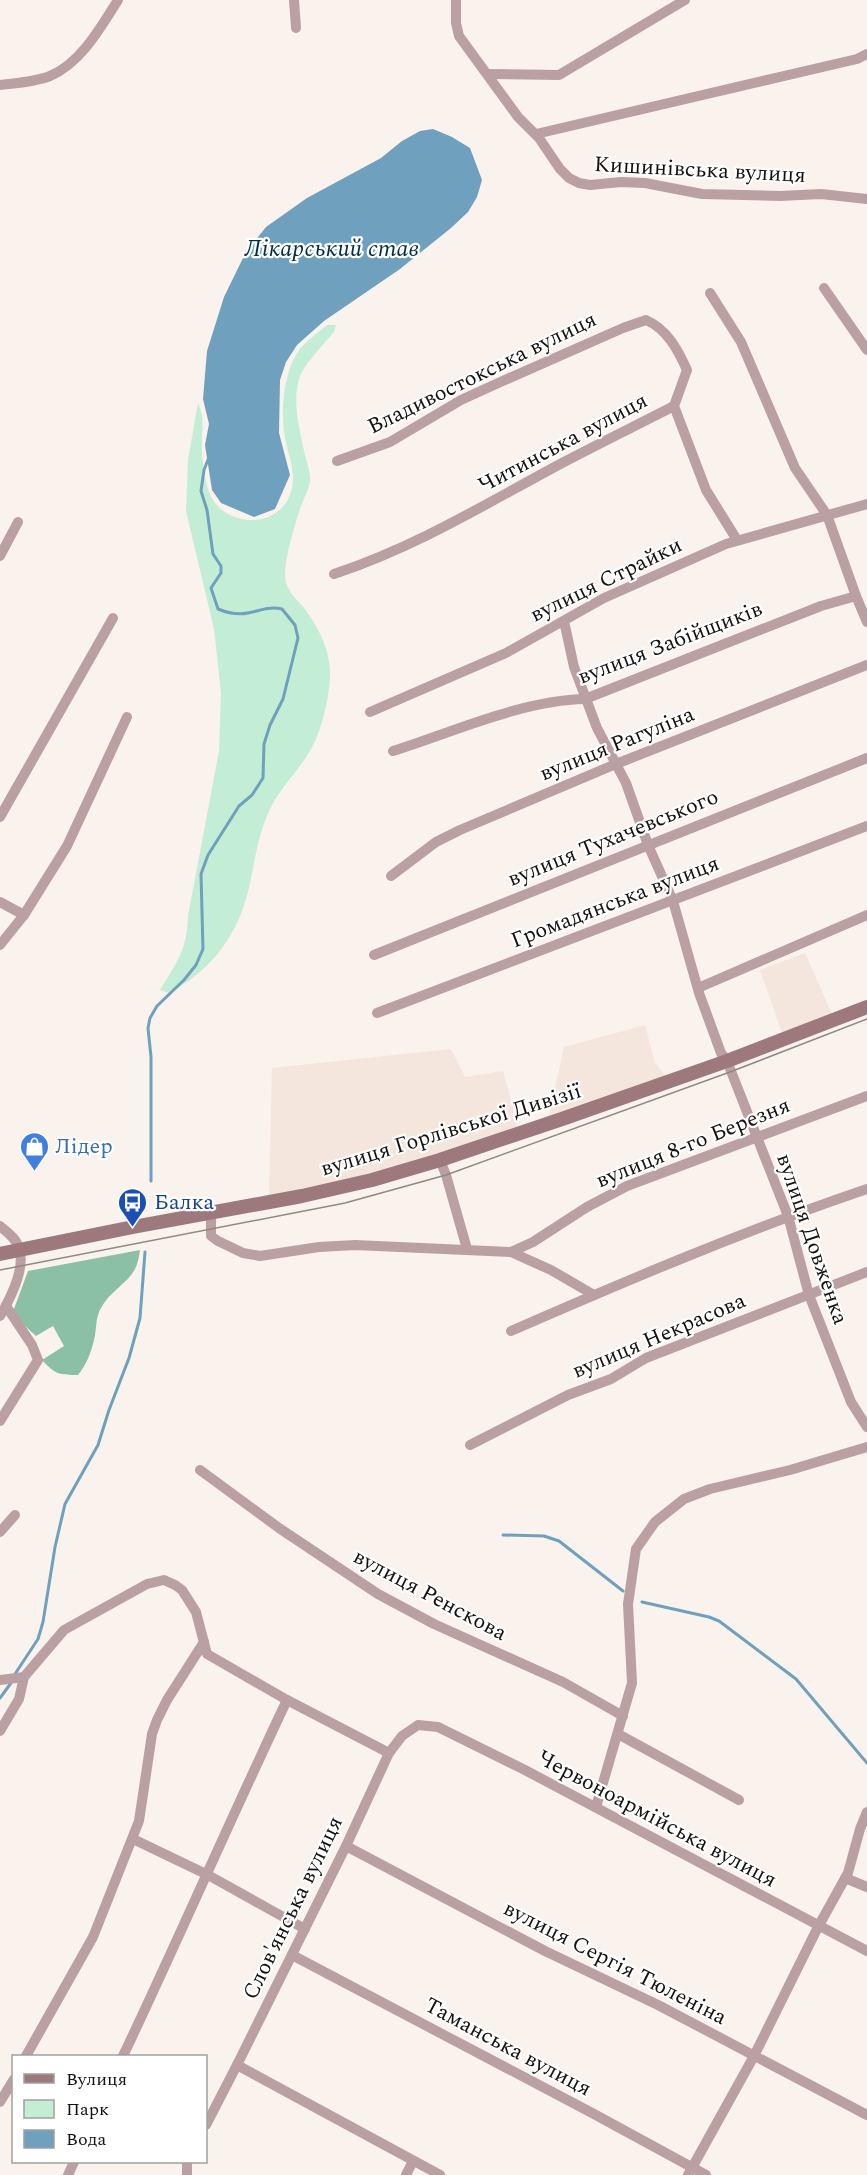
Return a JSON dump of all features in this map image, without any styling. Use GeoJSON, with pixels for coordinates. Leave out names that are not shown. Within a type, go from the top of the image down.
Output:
{"type":"FeatureCollection","features":[{"type":"Feature","properties":{"kind":"main road","name":"вулиця Горлівської Дивізії"},"geometry":{"type":"LineString","coordinates":[[0,1254],[342,1187],[440,1160],[727,1061],[867,1007]]}},
{"type":"Feature","properties":{"kind":"street"},"geometry":{"type":"LineString","coordinates":[[0,86],[34,81],[63,69],[78,57],[118,0]]}},
{"type":"Feature","properties":{"kind":"street"},"geometry":{"type":"LineString","coordinates":[[294,0],[296,28]]}},
{"type":"Feature","properties":{"kind":"street","name":"Кишинівська вулиця"},"geometry":{"type":"LineString","coordinates":[[456,0],[456,23],[459,36],[518,117],[536,134],[560,169],[569,178],[579,183],[590,185],[621,182],[645,183],[702,194],[780,196],[821,194],[867,199]]}},
{"type":"Feature","properties":{"kind":"street"},"geometry":{"type":"LineString","coordinates":[[488,74],[559,75],[685,0]]}},
{"type":"Feature","properties":{"kind":"street"},"geometry":{"type":"LineString","coordinates":[[536,134],[857,59],[867,54]]}},
{"type":"Feature","properties":{"kind":"street"},"geometry":{"type":"LineString","coordinates":[[824,288],[867,350]]}},
{"type":"Feature","properties":{"kind":"street"},"geometry":{"type":"LineString","coordinates":[[710,293],[741,342],[795,468],[827,515],[867,622]]}},
{"type":"Feature","properties":{"kind":"street","name":"Владивостокська вулиця"},"geometry":{"type":"LineString","coordinates":[[337,461],[390,442],[461,400],[646,320],[657,325],[676,347],[687,370],[674,406]]}},
{"type":"Feature","properties":{"kind":"street","name":"Читинська вулиця"},"geometry":{"type":"LineString","coordinates":[[334,574],[375,560],[422,538],[563,462],[674,406],[706,490],[737,540]]}},
{"type":"Feature","properties":{"kind":"street","name":"вулиця Страйки"},"geometry":{"type":"LineString","coordinates":[[370,712],[506,653],[604,598],[737,540],[867,504]]}},
{"type":"Feature","properties":{"kind":"street"},"geometry":{"type":"LineString","coordinates":[[0,556],[18,522]]}},
{"type":"Feature","properties":{"kind":"street","name":"вулиця Забійщиків"},"geometry":{"type":"LineString","coordinates":[[393,751],[497,716],[567,699],[585,699],[821,606],[856,596]]}},
{"type":"Feature","properties":{"kind":"street"},"geometry":{"type":"LineString","coordinates":[[0,817],[113,618]]}},
{"type":"Feature","properties":{"kind":"street","name":"вулиця Довженка"},"geometry":{"type":"LineString","coordinates":[[564,621],[574,667],[585,699],[597,728],[626,783],[648,845],[673,901],[698,988],[721,1053],[727,1061],[788,1216],[809,1295],[850,1402],[867,1427]]}},
{"type":"Feature","properties":{"kind":"street","name":"вулиця Рагуліна"},"geometry":{"type":"LineString","coordinates":[[391,876],[436,842],[460,830],[616,764],[867,665]]}},
{"type":"Feature","properties":{"kind":"street"},"geometry":{"type":"LineString","coordinates":[[0,945],[24,915],[67,846],[127,717]]}},
{"type":"Feature","properties":{"kind":"street","name":"вулиця Тухачевського"},"geometry":{"type":"LineString","coordinates":[[374,955],[867,758]]}},
{"type":"Feature","properties":{"kind":"street","name":"Громадянська вулиця"},"geometry":{"type":"LineString","coordinates":[[377,1013],[867,826]]}},
{"type":"Feature","properties":{"kind":"street"},"geometry":{"type":"LineString","coordinates":[[0,903],[24,915]]}},
{"type":"Feature","properties":{"kind":"street"},"geometry":{"type":"LineString","coordinates":[[698,988],[867,915]]}},
{"type":"Feature","properties":{"kind":"street","name":"вулиця 8-го Березня"},"geometry":{"type":"LineString","coordinates":[[211,1213],[211,1236],[218,1241],[260,1256],[319,1247],[355,1245],[511,1252],[533,1242],[587,1207],[627,1186],[867,1096]]}},
{"type":"Feature","properties":{"kind":"street"},"geometry":{"type":"LineString","coordinates":[[440,1160],[467,1249]]}},
{"type":"Feature","properties":{"kind":"street"},"geometry":{"type":"LineString","coordinates":[[511,1331],[788,1216],[867,1189]]}},
{"type":"Feature","properties":{"kind":"street"},"geometry":{"type":"LineString","coordinates":[[0,1226],[14,1239],[20,1249],[18,1278],[3,1311],[32,1345],[38,1360],[0,1421]]}},
{"type":"Feature","properties":{"kind":"street"},"geometry":{"type":"LineString","coordinates":[[511,1252],[550,1270],[594,1295]]}},
{"type":"Feature","properties":{"kind":"street","name":"вулиця Некрасова"},"geometry":{"type":"LineString","coordinates":[[470,1445],[568,1395],[611,1379],[646,1358],[867,1272]]}},
{"type":"Feature","properties":{"kind":"street"},"geometry":{"type":"LineString","coordinates":[[596,1807],[632,1683],[628,1604],[636,1549],[655,1522],[684,1499],[710,1489],[789,1470],[867,1447]]}},
{"type":"Feature","properties":{"kind":"street","name":"вулиця Ренскова"},"geometry":{"type":"LineString","coordinates":[[200,1470],[279,1528],[378,1594],[434,1624],[563,1682],[623,1716]]}},
{"type":"Feature","properties":{"kind":"street"},"geometry":{"type":"LineString","coordinates":[[0,1532],[15,1515]]}},
{"type":"Feature","properties":{"kind":"street"},"geometry":{"type":"LineString","coordinates":[[0,1731],[18,1699],[13,1679],[64,1630],[147,1584],[164,1580],[175,1584],[196,1612],[207,1654],[287,1700],[389,1753]]}},
{"type":"Feature","properties":{"kind":"street"},"geometry":{"type":"LineString","coordinates":[[27,2055],[93,1937],[133,1839],[143,1806],[152,1734],[157,1720],[204,1642]]}},
{"type":"Feature","properties":{"kind":"street"},"geometry":{"type":"LineString","coordinates":[[123,2055],[287,1700]]}},
{"type":"Feature","properties":{"kind":"street","name":"Слов'янська вулиця"},"geometry":{"type":"LineString","coordinates":[[207,2123],[346,1846],[389,1753],[395,1743],[410,1729],[428,1724]]}},
{"type":"Feature","properties":{"kind":"street","name":"Червоноармійська вулиця"},"geometry":{"type":"LineString","coordinates":[[428,1724],[596,1807],[867,1951]]}},
{"type":"Feature","properties":{"kind":"street"},"geometry":{"type":"LineString","coordinates":[[618,1734],[739,1800]]}},
{"type":"Feature","properties":{"kind":"street"},"geometry":{"type":"LineString","coordinates":[[690,2172],[754,2056],[845,1878],[867,1812]]}},
{"type":"Feature","properties":{"kind":"street"},"geometry":{"type":"LineString","coordinates":[[133,1839],[208,1875],[305,1929]]}},
{"type":"Feature","properties":{"kind":"street","name":"вулиця Сергія Тюленіна"},"geometry":{"type":"LineString","coordinates":[[346,1846],[545,1952],[658,2005],[867,2115]]}},
{"type":"Feature","properties":{"kind":"street"},"geometry":{"type":"LineString","coordinates":[[845,1878],[867,1887]]}},
{"type":"Feature","properties":{"kind":"street","name":"Таманська вулиця"},"geometry":{"type":"LineString","coordinates":[[292,1955],[594,2114],[690,2172],[706,2175]]}},
{"type":"Feature","properties":{"kind":"street"},"geometry":{"type":"LineString","coordinates":[[237,2065],[440,2175]]}},
{"type":"Feature","properties":{"kind":"street"},"geometry":{"type":"LineString","coordinates":[[0,2102],[12,2082]]}},
{"type":"Feature","properties":{"kind":"street"},"geometry":{"type":"LineString","coordinates":[[406,2175],[413,2161]]}},
{"type":"Feature","properties":{"kind":"shaded area"},"geometry":{"type":"Polygon","coordinates":[[[805,953],[832,1014],[782,1033],[760,970],[805,953]]]}},
{"type":"Feature","properties":{"kind":"shaded area"},"geometry":{"type":"Polygon","coordinates":[[[645,1025],[655,1063],[668,1079],[548,1120],[564,1047],[645,1025]]]}},
{"type":"Feature","properties":{"kind":"shaded area"},"geometry":{"type":"Polygon","coordinates":[[[451,1049],[465,1077],[503,1071],[519,1131],[381,1172],[269,1196],[272,1068],[451,1049]]]}},
{"type":"Feature","properties":{"kind":"green space"},"geometry":{"type":"Polygon","coordinates":[[[327,325],[336,325],[334,332],[301,373],[297,388],[298,417],[310,482],[292,537],[285,575],[290,590],[316,625],[328,654],[330,679],[325,711],[311,749],[279,793],[266,818],[244,905],[230,936],[221,950],[198,974],[169,993],[160,990],[180,955],[186,938],[188,916],[219,751],[221,693],[214,629],[186,511],[188,460],[198,403],[202,418],[205,475],[209,492],[215,503],[224,512],[247,520],[259,520],[270,516],[288,499],[293,482],[283,422],[285,389],[290,367],[300,349],[327,325]]]}},
{"type":"Feature","properties":{"kind":"green space"},"geometry":{"type":"Polygon","coordinates":[[[140,1250],[132,1274],[104,1302],[99,1312],[91,1350],[78,1375],[58,1373],[50,1368],[42,1360],[64,1346],[53,1326],[36,1336],[11,1317],[28,1271],[140,1250]]]}},
{"type":"Feature","properties":{"kind":"water","name":"Лікарський став"},"geometry":{"type":"Polygon","coordinates":[[[433,129],[470,148],[482,180],[477,197],[468,212],[451,228],[400,269],[324,321],[297,345],[286,362],[280,380],[279,433],[290,475],[275,509],[254,517],[221,503],[212,490],[205,445],[209,424],[203,399],[207,351],[224,297],[246,252],[266,227],[307,198],[381,158],[402,141],[420,131],[433,129]]]}},
{"type":"Feature","properties":{"kind":"waterway"},"geometry":{"type":"LineString","coordinates":[[151,1181],[151,1057],[148,1028],[150,1018],[157,1006],[196,965],[203,949],[201,874],[208,855],[239,806],[252,795],[263,778],[264,744],[270,725],[283,699],[298,638],[295,625],[282,609],[273,608],[238,614],[218,609],[211,588],[221,573],[221,566],[213,554],[207,510],[201,491],[204,470],[209,457]]}},
{"type":"Feature","properties":{"kind":"waterway"},"geometry":{"type":"LineString","coordinates":[[15,1674],[38,1639],[65,1504],[98,1445],[129,1358],[140,1318],[145,1252]]}},
{"type":"Feature","properties":{"kind":"waterway"},"geometry":{"type":"LineString","coordinates":[[503,1535],[544,1536],[559,1541],[623,1591]]}},
{"type":"Feature","properties":{"kind":"waterway"},"geometry":{"type":"LineString","coordinates":[[642,1602],[719,1621],[796,1679],[867,1763]]}},
{"type":"Feature","properties":{"kind":"waterway"},"geometry":{"type":"LineString","coordinates":[[0,1698],[11,1683]]}},
{"type":"Feature","properties":{"kind":"tram line"},"geometry":{"type":"LineString","coordinates":[[0,1270],[345,1203],[446,1175],[730,1072],[867,1019]]}},
{"type":"Feature","properties":{"kind":"place","name":"Лідер"},"geometry":{"type":"Point","coordinates":[34,1172]}},
{"type":"Feature","properties":{"kind":"place","name":"Балка"},"geometry":{"type":"Point","coordinates":[133,1228]}}]}
